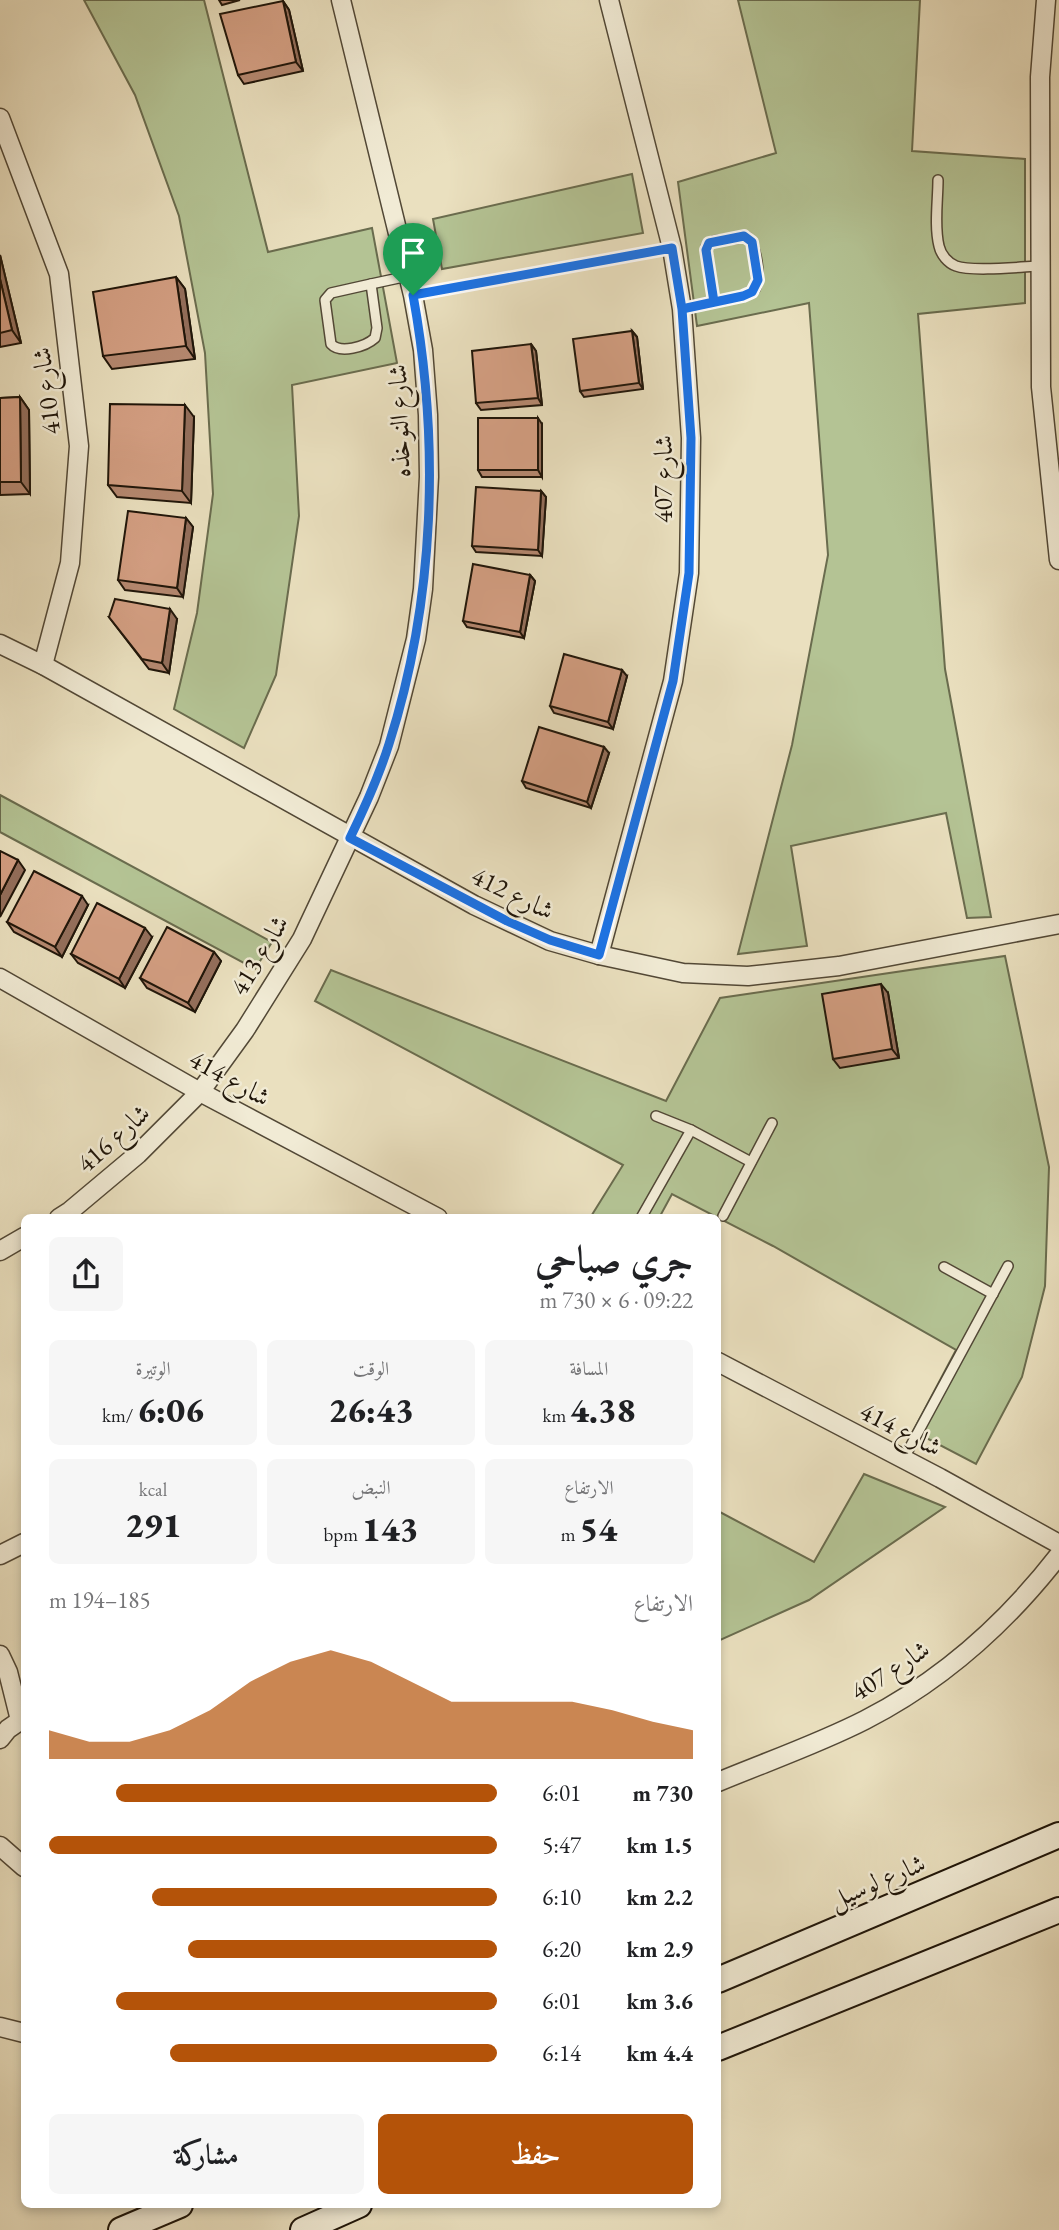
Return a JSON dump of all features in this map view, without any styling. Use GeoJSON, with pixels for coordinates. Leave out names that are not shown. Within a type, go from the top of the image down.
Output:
{"type":"FeatureCollection","features":[{"type":"Feature","properties":{"kind":"street","name":"شارع النوخذه"},"geometry":{"type":"LineString","coordinates":[[341,0],[413,295],[423,350],[428,415],[428,528],[423,589],[413,653],[389,746],[350,838]]}},
{"type":"Feature","properties":{"kind":"street","name":"شارع 407"},"geometry":{"type":"LineString","coordinates":[[599,955],[673,681],[689,573],[691,438],[682,309],[672,248],[609,0]]}},
{"type":"Feature","properties":{"kind":"street"},"geometry":{"type":"LineString","coordinates":[[1046,0],[1040,76],[1041,387],[1059,560]]}},
{"type":"Feature","properties":{"kind":"street","name":"شارع 410"},"geometry":{"type":"LineString","coordinates":[[0,118],[60,274],[79,446],[71,563],[43,665]]}},
{"type":"Feature","properties":{"kind":"street","name":"شارع 412"},"geometry":{"type":"LineString","coordinates":[[0,644],[43,665],[350,838],[507,921],[550,940],[599,955],[683,973],[748,976],[839,966],[1059,924]]}},
{"type":"Feature","properties":{"kind":"street","name":"شارع 413"},"geometry":{"type":"LineString","coordinates":[[200,1092],[245,1030],[302,939],[350,838]]}},
{"type":"Feature","properties":{"kind":"street","name":"شارع 414"},"geometry":{"type":"LineString","coordinates":[[0,978],[200,1092],[425,1214]]}},
{"type":"Feature","properties":{"kind":"street","name":"شارع 416"},"geometry":{"type":"LineString","coordinates":[[65,1214],[138,1154],[200,1092]]}},
{"type":"Feature","properties":{"kind":"street"},"geometry":{"type":"LineString","coordinates":[[0,1251],[21,1239]]}},
{"type":"Feature","properties":{"kind":"street","name":"شارع 414"},"geometry":{"type":"LineString","coordinates":[[721,1364],[1059,1544]]}},
{"type":"Feature","properties":{"kind":"street"},"geometry":{"type":"LineString","coordinates":[[0,1555],[21,1544]]}},
{"type":"Feature","properties":{"kind":"street","name":"شارع 407"},"geometry":{"type":"LineString","coordinates":[[721,1781],[864,1720],[907,1696],[937,1675],[1004,1619],[1036,1585],[1059,1555]]}},
{"type":"Feature","properties":{"kind":"street"},"geometry":{"type":"LineString","coordinates":[[0,1655],[21,1716]]}},
{"type":"Feature","properties":{"kind":"street"},"geometry":{"type":"LineString","coordinates":[[8,1672],[21,1682]]}},
{"type":"Feature","properties":{"kind":"street"},"geometry":{"type":"LineString","coordinates":[[0,1739],[21,1720]]}},
{"type":"Feature","properties":{"kind":"street","name":"شارع لوسيل"},"geometry":{"type":"LineString","coordinates":[[721,1979],[1059,1835]]}},
{"type":"Feature","properties":{"kind":"street"},"geometry":{"type":"LineString","coordinates":[[0,1846],[21,1864]]}},
{"type":"Feature","properties":{"kind":"street"},"geometry":{"type":"LineString","coordinates":[[721,2047],[1059,1910]]}},
{"type":"Feature","properties":{"kind":"street"},"geometry":{"type":"LineString","coordinates":[[0,2027],[21,2032]]}},
{"type":"Feature","properties":{"kind":"street"},"geometry":{"type":"LineString","coordinates":[[121,2230],[173,2208]]}},
{"type":"Feature","properties":{"kind":"street"},"geometry":{"type":"LineString","coordinates":[[303,2230],[352,2208]]}},
{"type":"Feature","properties":{"kind":"lane"},"geometry":{"type":"LineString","coordinates":[[938,180],[938,245],[944,257],[956,266],[970,268],[1039,266]]}},
{"type":"Feature","properties":{"kind":"lane"},"geometry":{"type":"LineString","coordinates":[[682,309],[748,295],[757,285],[753,246],[747,237],[714,241],[706,247],[714,302]]}},
{"type":"Feature","properties":{"kind":"lane"},"geometry":{"type":"LineString","coordinates":[[413,295],[672,248]]}},
{"type":"Feature","properties":{"kind":"lane"},"geometry":{"type":"LineString","coordinates":[[371,284],[377,328],[375,338],[366,344],[337,349],[331,344],[326,300],[331,293],[371,284],[408,276]]}},
{"type":"Feature","properties":{"kind":"lane"},"geometry":{"type":"LineString","coordinates":[[656,1116],[691,1130],[751,1162]]}},
{"type":"Feature","properties":{"kind":"lane"},"geometry":{"type":"LineString","coordinates":[[723,1216],[772,1123]]}},
{"type":"Feature","properties":{"kind":"lane"},"geometry":{"type":"LineString","coordinates":[[643,1214],[691,1130]]}},
{"type":"Feature","properties":{"kind":"lane"},"geometry":{"type":"LineString","coordinates":[[903,1460],[1008,1266]]}},
{"type":"Feature","properties":{"kind":"lane"},"geometry":{"type":"LineString","coordinates":[[944,1267],[993,1294]]}},
{"type":"Feature","properties":{"kind":"green space"},"geometry":{"type":"Polygon","coordinates":[[[84,0],[204,0],[268,252],[372,228],[397,363],[292,385],[299,516],[276,675],[244,748],[174,709],[197,613],[213,494],[205,353],[179,216],[135,95],[84,0]]]}},
{"type":"Feature","properties":{"kind":"green space"},"geometry":{"type":"Polygon","coordinates":[[[738,0],[920,0],[912,151],[1025,159],[1025,303],[918,314],[945,669],[991,917],[967,918],[946,813],[791,846],[807,946],[738,954],[792,745],[828,555],[809,303],[697,326],[678,182],[776,153],[738,0]]]}},
{"type":"Feature","properties":{"kind":"green space"},"geometry":{"type":"Polygon","coordinates":[[[632,174],[643,233],[442,269],[433,219],[632,174]]]}},
{"type":"Feature","properties":{"kind":"green space"},"geometry":{"type":"Polygon","coordinates":[[[0,795],[272,942],[255,969],[0,832],[0,795]]]}},
{"type":"Feature","properties":{"kind":"green space"},"geometry":{"type":"Polygon","coordinates":[[[1005,956],[1049,1167],[1045,1286],[1022,1377],[976,1464],[913,1431],[956,1350],[721,1219],[721,1214],[711,1214],[672,1194],[661,1214],[592,1214],[623,1165],[315,1001],[331,970],[666,1101],[720,998],[1005,956]]]}},
{"type":"Feature","properties":{"kind":"green space"},"geometry":{"type":"Polygon","coordinates":[[[864,1474],[945,1507],[809,1600],[721,1640],[721,1513],[814,1562],[864,1474]]]}},
{"type":"Feature","properties":{"kind":"building"},"geometry":{"type":"Polygon","coordinates":[[[283,1],[296,62],[238,75],[220,14],[283,1]]]}},
{"type":"Feature","properties":{"kind":"building"},"geometry":{"type":"Polygon","coordinates":[[[176,277],[186,346],[103,356],[93,292],[176,277]]]}},
{"type":"Feature","properties":{"kind":"building"},"geometry":{"type":"Polygon","coordinates":[[[0,279],[12,330],[0,333],[0,279]]]}},
{"type":"Feature","properties":{"kind":"building"},"geometry":{"type":"Polygon","coordinates":[[[632,331],[639,383],[580,391],[573,339],[632,331]]]}},
{"type":"Feature","properties":{"kind":"building"},"geometry":{"type":"Polygon","coordinates":[[[531,344],[538,398],[476,403],[472,351],[531,344]]]}},
{"type":"Feature","properties":{"kind":"building"},"geometry":{"type":"Polygon","coordinates":[[[20,397],[21,482],[0,482],[0,398],[20,397]]]}},
{"type":"Feature","properties":{"kind":"building"},"geometry":{"type":"Polygon","coordinates":[[[110,404],[185,405],[182,491],[108,485],[110,404]]]}},
{"type":"Feature","properties":{"kind":"building"},"geometry":{"type":"Polygon","coordinates":[[[478,418],[538,418],[538,470],[478,470],[478,418]]]}},
{"type":"Feature","properties":{"kind":"building"},"geometry":{"type":"Polygon","coordinates":[[[476,487],[541,491],[538,550],[472,546],[476,487]]]}},
{"type":"Feature","properties":{"kind":"building"},"geometry":{"type":"Polygon","coordinates":[[[128,511],[186,518],[177,588],[118,580],[128,511]]]}},
{"type":"Feature","properties":{"kind":"building"},"geometry":{"type":"Polygon","coordinates":[[[473,564],[530,575],[520,632],[463,621],[473,564]]]}},
{"type":"Feature","properties":{"kind":"building"},"geometry":{"type":"Polygon","coordinates":[[[115,599],[170,609],[162,663],[142,659],[109,617],[115,599]]]}},
{"type":"Feature","properties":{"kind":"building"},"geometry":{"type":"Polygon","coordinates":[[[564,654],[622,670],[608,722],[550,706],[564,654]]]}},
{"type":"Feature","properties":{"kind":"building"},"geometry":{"type":"Polygon","coordinates":[[[539,727],[604,747],[587,802],[522,781],[539,727]]]}},
{"type":"Feature","properties":{"kind":"building"},"geometry":{"type":"Polygon","coordinates":[[[0,851],[18,860],[0,895],[0,851]]]}},
{"type":"Feature","properties":{"kind":"building"},"geometry":{"type":"Polygon","coordinates":[[[34,871],[82,896],[55,947],[7,922],[34,871]]]}},
{"type":"Feature","properties":{"kind":"building"},"geometry":{"type":"Polygon","coordinates":[[[97,903],[145,928],[119,979],[71,954],[97,903]]]}},
{"type":"Feature","properties":{"kind":"building"},"geometry":{"type":"Polygon","coordinates":[[[167,927],[214,952],[188,1003],[140,978],[167,927]]]}},
{"type":"Feature","properties":{"kind":"building"},"geometry":{"type":"Polygon","coordinates":[[[881,984],[892,1049],[833,1059],[822,994],[881,984]]]}},
{"type":"Feature","properties":{"kind":"route"},"geometry":{"type":"LineString","coordinates":[[413,295],[423,350],[428,415],[428,528],[423,589],[416,639],[389,746],[350,838],[507,921],[550,940],[599,955],[673,681],[689,573],[691,438],[682,309],[748,295],[752,292],[758,280],[752,242],[744,236],[709,243],[706,250],[714,302],[682,309],[672,248],[413,295]]}}]}
